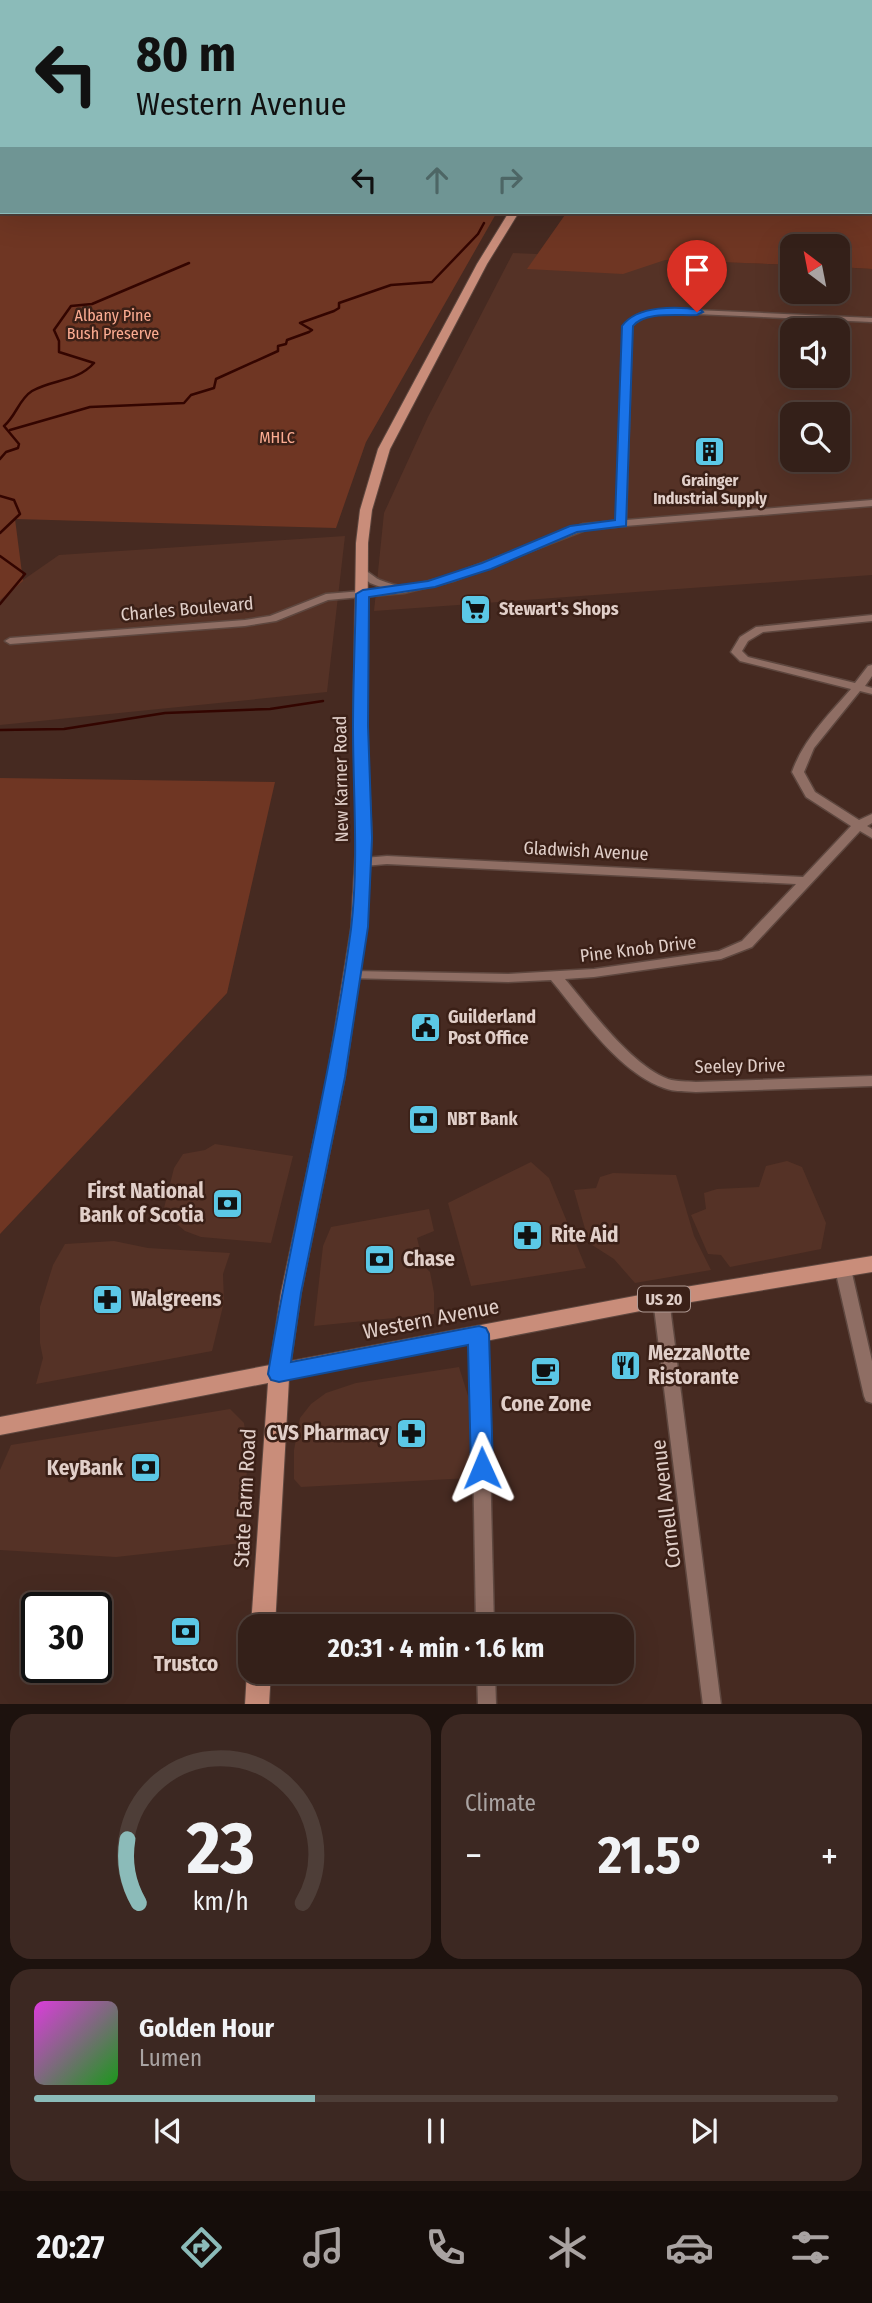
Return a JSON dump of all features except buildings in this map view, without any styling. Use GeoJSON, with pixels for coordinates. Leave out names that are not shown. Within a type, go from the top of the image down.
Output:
{"type":"FeatureCollection","features":[{"type":"Feature","properties":{"kind":"main road","name":"New Karner Road"},"geometry":{"type":"LineString","coordinates":[[279,1374],[291,1293],[336,1077],[359,927],[363,862],[360,726],[362,571],[366,510],[384,449],[482,264],[513,214]]}},
{"type":"Feature","properties":{"kind":"main road","name":"Western Avenue"},"geometry":{"type":"LineString","coordinates":[[0,1426],[661,1299],[872,1264]]}},
{"type":"Feature","properties":{"kind":"main road","name":"State Farm Road"},"geometry":{"type":"LineString","coordinates":[[264,1614],[279,1374]]}},
{"type":"Feature","properties":{"kind":"main road"},"geometry":{"type":"LineString","coordinates":[[257,1704],[258,1684]]}},
{"type":"Feature","properties":{"kind":"street"},"geometry":{"type":"LineString","coordinates":[[621,523],[628,326],[632,319],[645,314],[673,311],[872,320]]}},
{"type":"Feature","properties":{"kind":"street","name":"Charles Boulevard"},"geometry":{"type":"LineString","coordinates":[[10,641],[272,619],[326,597],[404,590],[464,574],[574,528],[872,503]]}},
{"type":"Feature","properties":{"kind":"street"},"geometry":{"type":"LineString","coordinates":[[362,571],[379,584],[404,590]]}},
{"type":"Feature","properties":{"kind":"street"},"geometry":{"type":"LineString","coordinates":[[866,689],[739,657],[736,652],[744,639],[760,629],[872,618]]}},
{"type":"Feature","properties":{"kind":"street"},"geometry":{"type":"LineString","coordinates":[[872,668],[866,689],[805,753],[799,761],[798,772],[810,794],[872,834]]}},
{"type":"Feature","properties":{"kind":"street","name":"Pine Knob Drive"},"geometry":{"type":"LineString","coordinates":[[353,975],[485,978],[594,973],[731,952],[747,944],[858,826],[872,818]]}},
{"type":"Feature","properties":{"kind":"street","name":"Gladwish Avenue"},"geometry":{"type":"LineString","coordinates":[[363,862],[387,860],[807,881]]}},
{"type":"Feature","properties":{"kind":"street","name":"Seeley Drive"},"geometry":{"type":"LineString","coordinates":[[554,975],[621,1051],[649,1076],[669,1085],[696,1087],[872,1081]]}},
{"type":"Feature","properties":{"kind":"street"},"geometry":{"type":"LineString","coordinates":[[843,1269],[872,1396]]}},
{"type":"Feature","properties":{"kind":"street","name":"Cornell Avenue"},"geometry":{"type":"LineString","coordinates":[[661,1299],[712,1704]]}},
{"type":"Feature","properties":{"kind":"street"},"geometry":{"type":"LineString","coordinates":[[479,1334],[485,1614]]}},
{"type":"Feature","properties":{"kind":"street"},"geometry":{"type":"LineString","coordinates":[[486,1684],[487,1704]]}},
{"type":"Feature","properties":{"kind":"shaded area"},"geometry":{"type":"Polygon","coordinates":[[[513,253],[780,264],[780,304],[850,304],[850,268],[872,269],[872,575],[374,611],[384,513],[428,417],[513,253]]]}},
{"type":"Feature","properties":{"kind":"shaded area"},"geometry":{"type":"Polygon","coordinates":[[[345,536],[327,692],[0,725],[0,596],[59,555],[345,536]]]}},
{"type":"Feature","properties":{"kind":"shaded area","name":"First National Bank of Scotia"},"geometry":{"type":"Polygon","coordinates":[[[215,1144],[293,1156],[271,1243],[201,1237],[185,1231],[163,1212],[174,1168],[183,1154],[205,1150],[215,1144]]]}},
{"type":"Feature","properties":{"kind":"shaded area"},"geometry":{"type":"Polygon","coordinates":[[[787,1161],[802,1167],[826,1223],[821,1249],[730,1267],[721,1255],[708,1254],[691,1215],[706,1209],[704,1193],[717,1189],[759,1187],[766,1166],[787,1161]]]}},
{"type":"Feature","properties":{"kind":"shaded area"},"geometry":{"type":"Polygon","coordinates":[[[531,1162],[549,1178],[586,1268],[471,1286],[448,1203],[531,1162]]]}},
{"type":"Feature","properties":{"kind":"shaded area"},"geometry":{"type":"Polygon","coordinates":[[[613,1173],[676,1175],[694,1236],[711,1270],[635,1283],[614,1259],[589,1243],[574,1190],[596,1188],[600,1177],[613,1173]]]}},
{"type":"Feature","properties":{"kind":"shaded area"},"geometry":{"type":"Polygon","coordinates":[[[429,1209],[434,1231],[417,1238],[424,1266],[430,1272],[434,1314],[314,1326],[323,1246],[331,1227],[429,1209]]]}},
{"type":"Feature","properties":{"kind":"shaded area"},"geometry":{"type":"Polygon","coordinates":[[[114,1241],[148,1248],[230,1253],[223,1274],[224,1302],[212,1351],[36,1384],[43,1358],[40,1343],[40,1307],[53,1265],[65,1244],[114,1241]]]}},
{"type":"Feature","properties":{"kind":"shaded area"},"geometry":{"type":"Polygon","coordinates":[[[459,1367],[469,1399],[470,1478],[301,1487],[294,1479],[294,1450],[300,1418],[311,1404],[326,1393],[356,1383],[459,1367]]]}},
{"type":"Feature","properties":{"kind":"shaded area"},"geometry":{"type":"Polygon","coordinates":[[[230,1409],[244,1423],[248,1453],[242,1543],[116,1557],[0,1550],[0,1470],[11,1445],[230,1409]]]}},
{"type":"Feature","properties":{"kind":"green space"},"geometry":{"type":"Polygon","coordinates":[[[0,214],[496,214],[366,442],[336,528],[15,519],[23,581],[0,600],[0,214]]]}},
{"type":"Feature","properties":{"kind":"green space"},"geometry":{"type":"Polygon","coordinates":[[[566,214],[872,214],[872,269],[850,268],[850,234],[780,234],[780,264],[665,260],[623,274],[527,269],[566,214]]]}},
{"type":"Feature","properties":{"kind":"green space"},"geometry":{"type":"Polygon","coordinates":[[[0,778],[275,782],[227,993],[0,1234],[0,778]]]}},
{"type":"Feature","properties":{"kind":"waterway"},"geometry":{"type":"LineString","coordinates":[[10,430],[90,407],[184,403],[191,395],[214,388],[216,379],[278,351],[278,346],[286,344],[287,340],[309,332],[312,330],[300,323],[334,311],[339,308],[339,303],[391,285],[432,282],[478,234],[484,223]]}},
{"type":"Feature","properties":{"kind":"waterway"},"geometry":{"type":"LineString","coordinates":[[0,459],[6,452],[18,448],[19,444],[4,426],[28,394],[40,387],[80,374],[94,363],[59,352],[59,341],[54,330],[71,306],[92,304],[189,263]]}},
{"type":"Feature","properties":{"kind":"waterway"},"geometry":{"type":"LineString","coordinates":[[0,496],[14,500],[20,514],[0,533]]}},
{"type":"Feature","properties":{"kind":"waterway"},"geometry":{"type":"LineString","coordinates":[[0,556],[25,574],[0,604]]}},
{"type":"Feature","properties":{"kind":"waterway"},"geometry":{"type":"LineString","coordinates":[[0,730],[64,729],[165,713],[270,709],[323,701]]}},
{"type":"Feature","properties":{"kind":"place","name":"Grainger Industrial Supply"},"geometry":{"type":"Point","coordinates":[710,451]}},
{"type":"Feature","properties":{"kind":"place","name":"Stewart's Shops"},"geometry":{"type":"Point","coordinates":[476,609]}},
{"type":"Feature","properties":{"kind":"place","name":"Guilderland Post Office"},"geometry":{"type":"Point","coordinates":[425,1027]}},
{"type":"Feature","properties":{"kind":"place","name":"NBT Bank"},"geometry":{"type":"Point","coordinates":[424,1119]}},
{"type":"Feature","properties":{"kind":"place","name":"First National Bank of Scotia"},"geometry":{"type":"Point","coordinates":[227,1203]}},
{"type":"Feature","properties":{"kind":"place","name":"Rite Aid"},"geometry":{"type":"Point","coordinates":[528,1235]}},
{"type":"Feature","properties":{"kind":"place","name":"Chase"},"geometry":{"type":"Point","coordinates":[380,1259]}},
{"type":"Feature","properties":{"kind":"place","name":"Walgreens"},"geometry":{"type":"Point","coordinates":[108,1299]}},
{"type":"Feature","properties":{"kind":"place","name":"MezzaNotte Ristorante"},"geometry":{"type":"Point","coordinates":[625,1365]}},
{"type":"Feature","properties":{"kind":"place","name":"Cone Zone"},"geometry":{"type":"Point","coordinates":[546,1372]}},
{"type":"Feature","properties":{"kind":"place","name":"CVS Pharmacy"},"geometry":{"type":"Point","coordinates":[412,1433]}},
{"type":"Feature","properties":{"kind":"place","name":"KeyBank"},"geometry":{"type":"Point","coordinates":[146,1468]}},
{"type":"Feature","properties":{"kind":"place","name":"Trustco"},"geometry":{"type":"Point","coordinates":[186,1632]}},
{"type":"Feature","properties":{"kind":"route"},"geometry":{"type":"LineString","coordinates":[[482,1468],[479,1334],[279,1374],[291,1293],[303,1246],[336,1077],[359,927],[364,838],[360,726],[363,594],[430,585],[486,566],[574,528],[621,523],[622,445],[629,322],[639,316],[658,312],[697,312]]}},
{"type":"Feature","properties":{"kind":"park label","name":"Albany Pine Bush Preserve"},"geometry":{"type":"Point","coordinates":[113,324]}},
{"type":"Feature","properties":{"kind":"park label","name":"MHLC"},"geometry":{"type":"Point","coordinates":[277,437]}}]}
